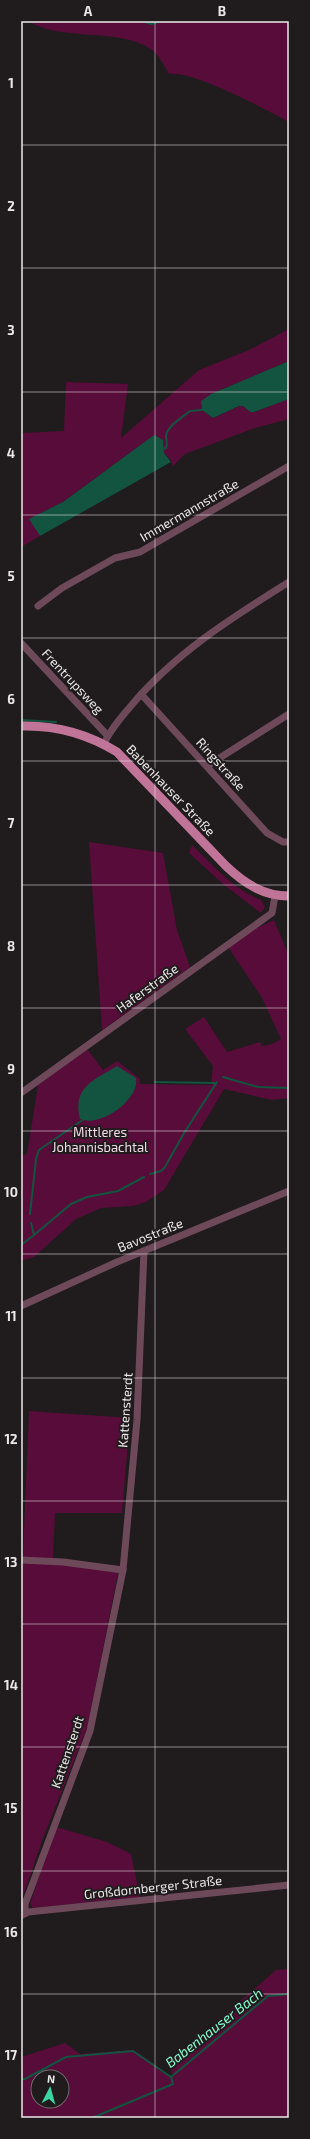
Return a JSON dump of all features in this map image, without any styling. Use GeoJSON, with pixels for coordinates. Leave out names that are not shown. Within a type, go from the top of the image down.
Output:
{"type":"FeatureCollection","features":[{"type":"Feature","properties":{"kind":"main road","name":"Babenhauser Straße"},"geometry":{"type":"LineString","coordinates":[[21,726],[61,729],[104,744],[126,760],[226,866],[252,887],[276,896],[289,896]]}},
{"type":"Feature","properties":{"kind":"street","name":"Immermannstraße"},"geometry":{"type":"LineString","coordinates":[[38,606],[62,588],[115,558],[140,552],[289,466]]}},
{"type":"Feature","properties":{"kind":"street"},"geometry":{"type":"LineString","coordinates":[[104,744],[107,735],[160,673],[209,634],[289,582]]}},
{"type":"Feature","properties":{"kind":"street","name":"Frentrupsweg"},"geometry":{"type":"LineString","coordinates":[[21,643],[107,735]]}},
{"type":"Feature","properties":{"kind":"street","name":"Ringstraße"},"geometry":{"type":"LineString","coordinates":[[141,694],[267,833],[283,842],[289,842]]}},
{"type":"Feature","properties":{"kind":"street"},"geometry":{"type":"LineString","coordinates":[[207,766],[289,714]]}},
{"type":"Feature","properties":{"kind":"street","name":"Haferstraße"},"geometry":{"type":"LineString","coordinates":[[21,1093],[272,913],[276,896]]}},
{"type":"Feature","properties":{"kind":"street","name":"Bavostraße"},"geometry":{"type":"LineString","coordinates":[[21,1306],[82,1277],[289,1191]]}},
{"type":"Feature","properties":{"kind":"street","name":"Kattensterdt"},"geometry":{"type":"LineString","coordinates":[[23,1914],[25,1904],[49,1835],[90,1731],[122,1570],[138,1420],[144,1251]]}},
{"type":"Feature","properties":{"kind":"street"},"geometry":{"type":"LineString","coordinates":[[21,1560],[63,1562],[122,1570]]}},
{"type":"Feature","properties":{"kind":"street","name":"Großdornberger Straße"},"geometry":{"type":"LineString","coordinates":[[23,1914],[289,1885]]}},
{"type":"Feature","properties":{"kind":"green space"},"geometry":{"type":"Polygon","coordinates":[[[28,21],[289,21],[289,122],[212,84],[195,78],[169,74],[154,51],[137,42],[122,38],[56,31],[41,27],[28,21]]]}},
{"type":"Feature","properties":{"kind":"green space"},"geometry":{"type":"Polygon","coordinates":[[[289,329],[289,361],[211,394],[201,406],[202,410],[213,418],[240,406],[243,406],[250,412],[254,412],[289,399],[289,419],[255,428],[185,454],[173,466],[170,459],[164,453],[163,444],[154,435],[63,502],[30,519],[40,536],[21,547],[21,433],[64,431],[66,382],[128,384],[121,438],[199,370],[249,350],[289,329]]]}},
{"type":"Feature","properties":{"kind":"green space"},"geometry":{"type":"Polygon","coordinates":[[[89,842],[163,853],[177,930],[190,967],[102,1030],[89,842]]]}},
{"type":"Feature","properties":{"kind":"green space"},"geometry":{"type":"Polygon","coordinates":[[[192,845],[232,883],[241,890],[261,900],[265,907],[261,913],[224,885],[189,853],[192,845]]]}},
{"type":"Feature","properties":{"kind":"green space","name":"Mittleres Johannisbachtal"},"geometry":{"type":"Polygon","coordinates":[[[274,920],[289,956],[289,1098],[272,1100],[224,1089],[164,1190],[146,1202],[133,1206],[101,1208],[76,1219],[34,1257],[21,1261],[21,1156],[27,1154],[38,1085],[87,1049],[103,1070],[117,1061],[140,1079],[140,1084],[211,1085],[213,1066],[185,1029],[204,1017],[227,1052],[260,1042],[262,1046],[272,1044],[281,1039],[262,998],[228,947],[253,930],[274,920]]]}},
{"type":"Feature","properties":{"kind":"green space"},"geometry":{"type":"Polygon","coordinates":[[[29,1411],[130,1418],[122,1513],[55,1513],[53,1559],[118,1573],[87,1728],[43,1838],[21,1902],[21,1557],[23,1556],[29,1411]]]}},
{"type":"Feature","properties":{"kind":"green space"},"geometry":{"type":"Polygon","coordinates":[[[56,1827],[107,1842],[131,1854],[140,1897],[33,1908],[30,1904],[56,1827]]]}},
{"type":"Feature","properties":{"kind":"green space"},"geometry":{"type":"Polygon","coordinates":[[[289,1969],[289,2118],[21,2118],[21,2057],[65,2043],[80,2054],[134,2050],[170,2076],[173,2075],[168,2064],[276,1970],[289,1969]]]}},
{"type":"Feature","properties":{"kind":"shaded area"},"geometry":{"type":"Polygon","coordinates":[[[289,361],[289,399],[254,412],[250,412],[243,406],[239,406],[213,418],[202,410],[201,401],[211,394],[289,361]]]}},
{"type":"Feature","properties":{"kind":"shaded area"},"geometry":{"type":"Polygon","coordinates":[[[154,435],[163,440],[164,453],[171,462],[40,536],[29,519],[63,502],[154,435]]]}},
{"type":"Feature","properties":{"kind":"shaded area"},"geometry":{"type":"Polygon","coordinates":[[[117,1066],[136,1078],[136,1086],[132,1095],[126,1103],[108,1116],[89,1121],[80,1119],[78,1108],[82,1091],[94,1080],[117,1066]]]}},
{"type":"Feature","properties":{"kind":"waterway"},"geometry":{"type":"LineString","coordinates":[[142,21],[151,24],[162,21]]}},
{"type":"Feature","properties":{"kind":"waterway"},"geometry":{"type":"LineString","coordinates":[[163,449],[166,448],[167,445],[166,436],[169,429],[190,411],[202,410]]}},
{"type":"Feature","properties":{"kind":"waterway"},"geometry":{"type":"LineString","coordinates":[[21,720],[56,722]]}},
{"type":"Feature","properties":{"kind":"waterway"},"geometry":{"type":"LineString","coordinates":[[223,1077],[258,1087],[289,1088]]}},
{"type":"Feature","properties":{"kind":"waterway"},"geometry":{"type":"LineString","coordinates":[[155,1082],[216,1083]]}},
{"type":"Feature","properties":{"kind":"waterway"},"geometry":{"type":"LineString","coordinates":[[150,1174],[161,1171],[165,1167],[184,1133],[217,1082]]}},
{"type":"Feature","properties":{"kind":"waterway"},"geometry":{"type":"LineString","coordinates":[[30,1214],[36,1159],[39,1150],[84,1119]]}},
{"type":"Feature","properties":{"kind":"waterway"},"geometry":{"type":"LineString","coordinates":[[34,1235],[71,1204],[87,1197],[118,1191],[144,1177]]}},
{"type":"Feature","properties":{"kind":"waterway"},"geometry":{"type":"LineString","coordinates":[[21,1245],[34,1235],[31,1223]]}},
{"type":"Feature","properties":{"kind":"waterway","name":"Babenhauser Bach"},"geometry":{"type":"LineString","coordinates":[[171,2077],[268,1996],[289,1994]]}},
{"type":"Feature","properties":{"kind":"waterway","name":"Babenhauser Bach"},"geometry":{"type":"LineString","coordinates":[[21,2079],[25,2079],[66,2057],[133,2051],[171,2077]]}},
{"type":"Feature","properties":{"kind":"waterway"},"geometry":{"type":"LineString","coordinates":[[92,2118],[173,2084],[171,2077]]}}]}
